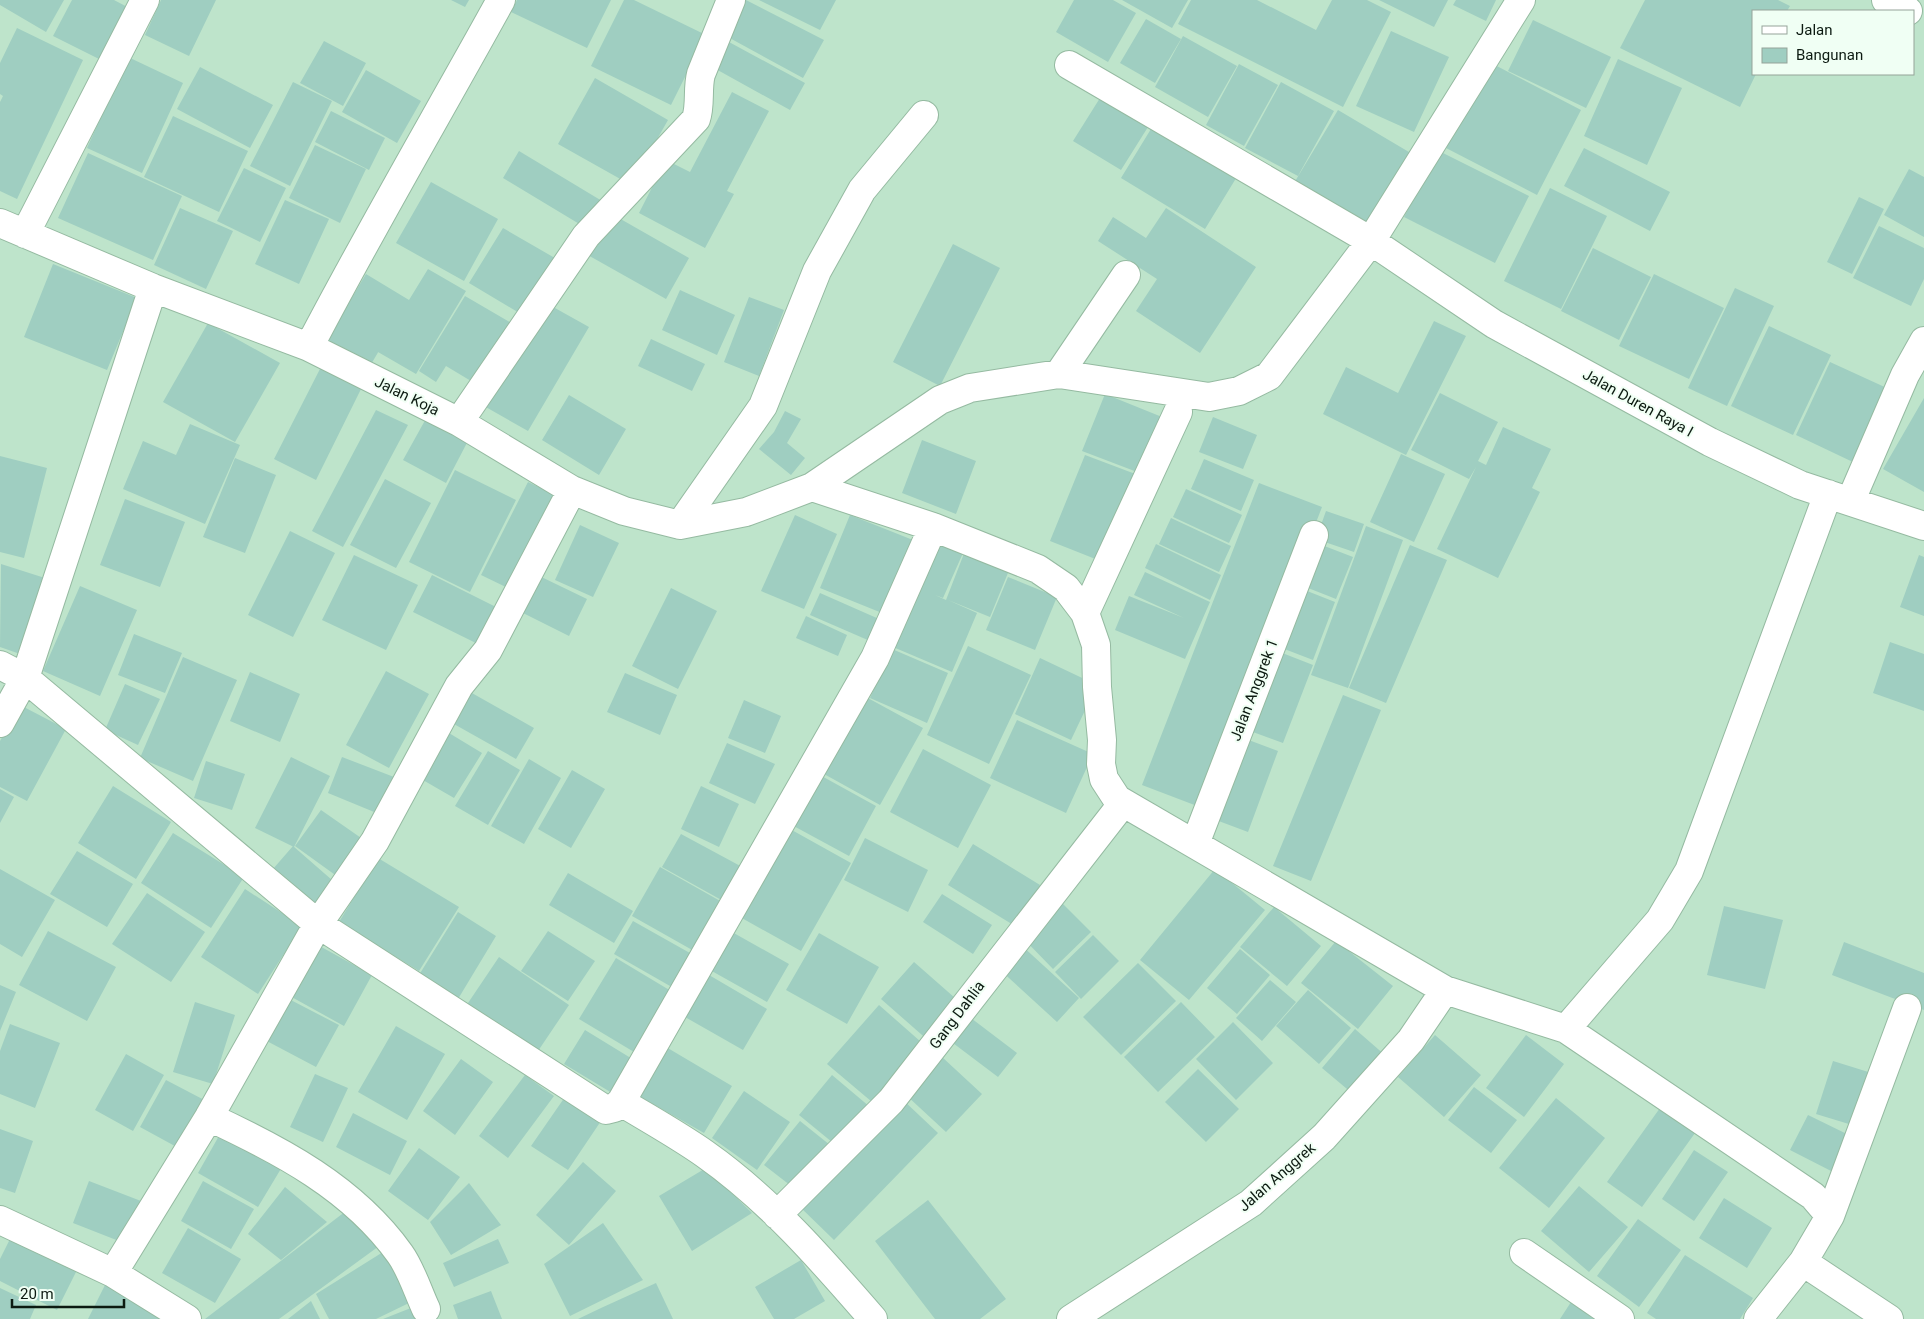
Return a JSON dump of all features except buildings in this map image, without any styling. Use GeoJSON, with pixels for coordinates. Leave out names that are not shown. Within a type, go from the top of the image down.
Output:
{"type":"FeatureCollection","features":[{"type":"Feature","properties":{"kind":"street"},"geometry":{"type":"LineString","coordinates":[[25,234],[146,0]]}},
{"type":"Feature","properties":{"kind":"street"},"geometry":{"type":"LineString","coordinates":[[309,348],[360,248],[433,124],[501,0]]}},
{"type":"Feature","properties":{"kind":"street"},"geometry":{"type":"LineString","coordinates":[[460,422],[586,236],[696,119],[699,110],[698,84],[700,74],[732,0]]}},
{"type":"Feature","properties":{"kind":"street","name":"Jalan Koja"},"geometry":{"type":"LineString","coordinates":[[0,223],[153,288],[309,348],[460,422],[572,490],[624,511],[680,525],[746,512],[812,487],[940,400],[970,388],[1059,374],[1209,397],[1239,391],[1270,376],[1371,241],[1521,0]]}},
{"type":"Feature","properties":{"kind":"street"},"geometry":{"type":"LineString","coordinates":[[1886,0],[1906,10]]}},
{"type":"Feature","properties":{"kind":"street","name":"Jalan Duren Raya I"},"geometry":{"type":"LineString","coordinates":[[1069,65],[1371,241],[1494,324],[1710,442],[1800,485],[1924,526]]}},
{"type":"Feature","properties":{"kind":"street"},"geometry":{"type":"LineString","coordinates":[[680,525],[763,406],[817,271],[862,190],[924,115]]}},
{"type":"Feature","properties":{"kind":"street"},"geometry":{"type":"LineString","coordinates":[[1059,374],[1126,275]]}},
{"type":"Feature","properties":{"kind":"street"},"geometry":{"type":"LineString","coordinates":[[0,723],[25,678],[153,288]]}},
{"type":"Feature","properties":{"kind":"street"},"geometry":{"type":"LineString","coordinates":[[1566,1028],[1660,920],[1688,871],[1839,497],[1924,341]]}},
{"type":"Feature","properties":{"kind":"street"},"geometry":{"type":"LineString","coordinates":[[1085,613],[1178,412]]}},
{"type":"Feature","properties":{"kind":"street"},"geometry":{"type":"LineString","coordinates":[[812,487],[934,527],[1038,569],[1066,588],[1085,613],[1096,645],[1097,687],[1102,740],[1101,764],[1104,780],[1117,799],[1445,990],[1566,1028],[1813,1196],[1830,1216]]}},
{"type":"Feature","properties":{"kind":"street"},"geometry":{"type":"LineString","coordinates":[[113,1273],[209,1117],[318,924],[375,841],[460,686],[488,650],[572,490]]}},
{"type":"Feature","properties":{"kind":"street"},"geometry":{"type":"LineString","coordinates":[[0,665],[25,678],[318,924],[606,1110],[614,1108],[621,1102],[875,658],[934,527]]}},
{"type":"Feature","properties":{"kind":"street","name":"Jalan Anggrek 1"},"geometry":{"type":"LineString","coordinates":[[1194,844],[1314,535]]}},
{"type":"Feature","properties":{"kind":"street","name":"Gang Dahlia"},"geometry":{"type":"LineString","coordinates":[[777,1215],[891,1101],[1123,802]]}},
{"type":"Feature","properties":{"kind":"street","name":"Jalan Anggrek"},"geometry":{"type":"LineString","coordinates":[[1071,1319],[1251,1203],[1330,1129],[1411,1040],[1445,990]]}},
{"type":"Feature","properties":{"kind":"street"},"geometry":{"type":"LineString","coordinates":[[1758,1319],[1803,1262],[1830,1216],[1907,1008]]}},
{"type":"Feature","properties":{"kind":"street"},"geometry":{"type":"LineString","coordinates":[[621,1102],[706,1154],[777,1215],[815,1253],[873,1319]]}},
{"type":"Feature","properties":{"kind":"street"},"geometry":{"type":"LineString","coordinates":[[209,1117],[272,1146],[328,1183],[368,1215],[401,1255],[426,1310]]}},
{"type":"Feature","properties":{"kind":"street"},"geometry":{"type":"LineString","coordinates":[[0,1220],[113,1273],[187,1319]]}},
{"type":"Feature","properties":{"kind":"street"},"geometry":{"type":"LineString","coordinates":[[1524,1253],[1620,1319]]}},
{"type":"Feature","properties":{"kind":"street"},"geometry":{"type":"LineString","coordinates":[[1803,1262],[1889,1319]]}}]}
